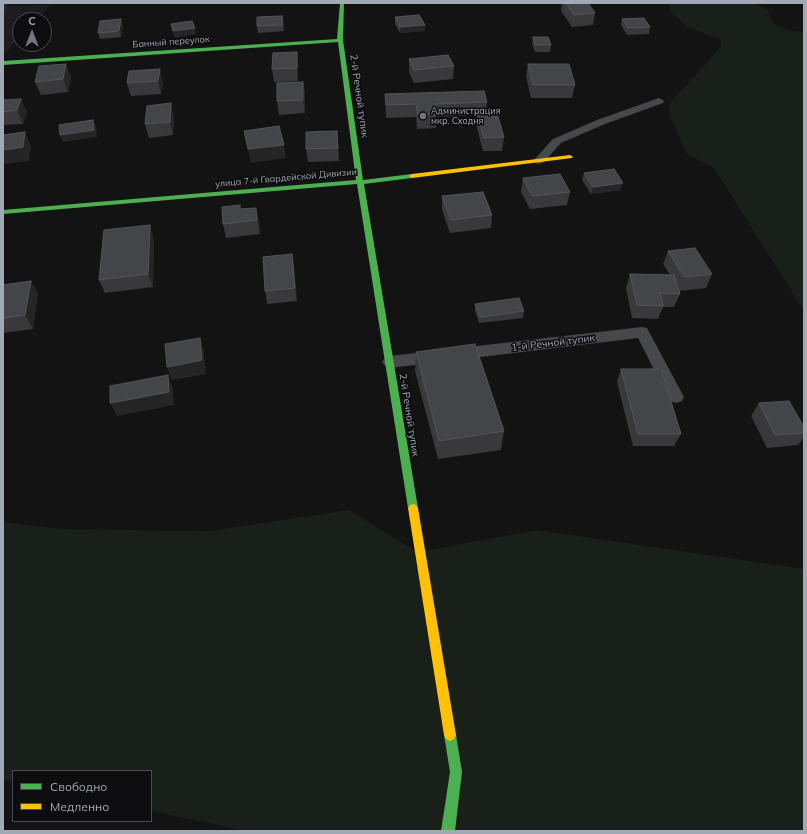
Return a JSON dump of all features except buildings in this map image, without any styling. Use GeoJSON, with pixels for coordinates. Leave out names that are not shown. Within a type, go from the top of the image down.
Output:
{"type":"FeatureCollection","features":[{"type":"Feature","properties":{"kind":"street","name":"2-й Речной тупик"},"geometry":{"type":"LineString","coordinates":[[342,3],[340,40],[360,182],[456,772],[448,831]]}},
{"type":"Feature","properties":{"kind":"street","name":"Банный переулок"},"geometry":{"type":"LineString","coordinates":[[3,63],[340,40]]}},
{"type":"Feature","properties":{"kind":"street","name":"улица 7-й Гвардейской Дивизии"},"geometry":{"type":"LineString","coordinates":[[3,212],[360,182],[570,157]]}},
{"type":"Feature","properties":{"kind":"lane"},"geometry":{"type":"LineString","coordinates":[[539,161],[557,141],[601,122],[659,101]]}},
{"type":"Feature","properties":{"kind":"lane","name":"1-й Речной тупик"},"geometry":{"type":"LineString","coordinates":[[390,362],[642,332],[676,397]]}},
{"type":"Feature","properties":{"kind":"shaded area"},"geometry":{"type":"Polygon","coordinates":[[[754,3],[767,9],[774,24],[790,31],[804,32],[804,311],[714,168],[687,154],[669,114],[670,103],[721,47],[720,39],[687,27],[671,12],[669,4],[754,3]]]}},
{"type":"Feature","properties":{"kind":"shaded area"},"geometry":{"type":"Polygon","coordinates":[[[51,5],[44,12],[12,12],[12,46],[3,55],[3,6],[51,5]]]}},
{"type":"Feature","properties":{"kind":"shaded area"},"geometry":{"type":"Polygon","coordinates":[[[349,510],[417,552],[537,530],[804,569],[804,831],[247,831],[152,811],[152,770],[12,770],[12,782],[3,780],[3,522],[61,529],[210,531],[349,510]]]}},
{"type":"Feature","properties":{"kind":"traffic: fast"},"geometry":{"type":"LineString","coordinates":[[342,3],[340,40],[360,182],[413,508]]}},
{"type":"Feature","properties":{"kind":"traffic: fast"},"geometry":{"type":"LineString","coordinates":[[3,63],[340,40]]}},
{"type":"Feature","properties":{"kind":"traffic: fast"},"geometry":{"type":"LineString","coordinates":[[3,212],[360,182],[412,176]]}},
{"type":"Feature","properties":{"kind":"traffic: fast"},"geometry":{"type":"LineString","coordinates":[[448,831],[456,772],[450,735]]}},
{"type":"Feature","properties":{"kind":"traffic: slow"},"geometry":{"type":"LineString","coordinates":[[412,176],[570,157]]}},
{"type":"Feature","properties":{"kind":"traffic: slow"},"geometry":{"type":"LineString","coordinates":[[413,508],[450,735]]}},
{"type":"Feature","properties":{"kind":"place","name":"Администрация мкр. Сходня"},"geometry":{"type":"Point","coordinates":[423,116]}}]}
